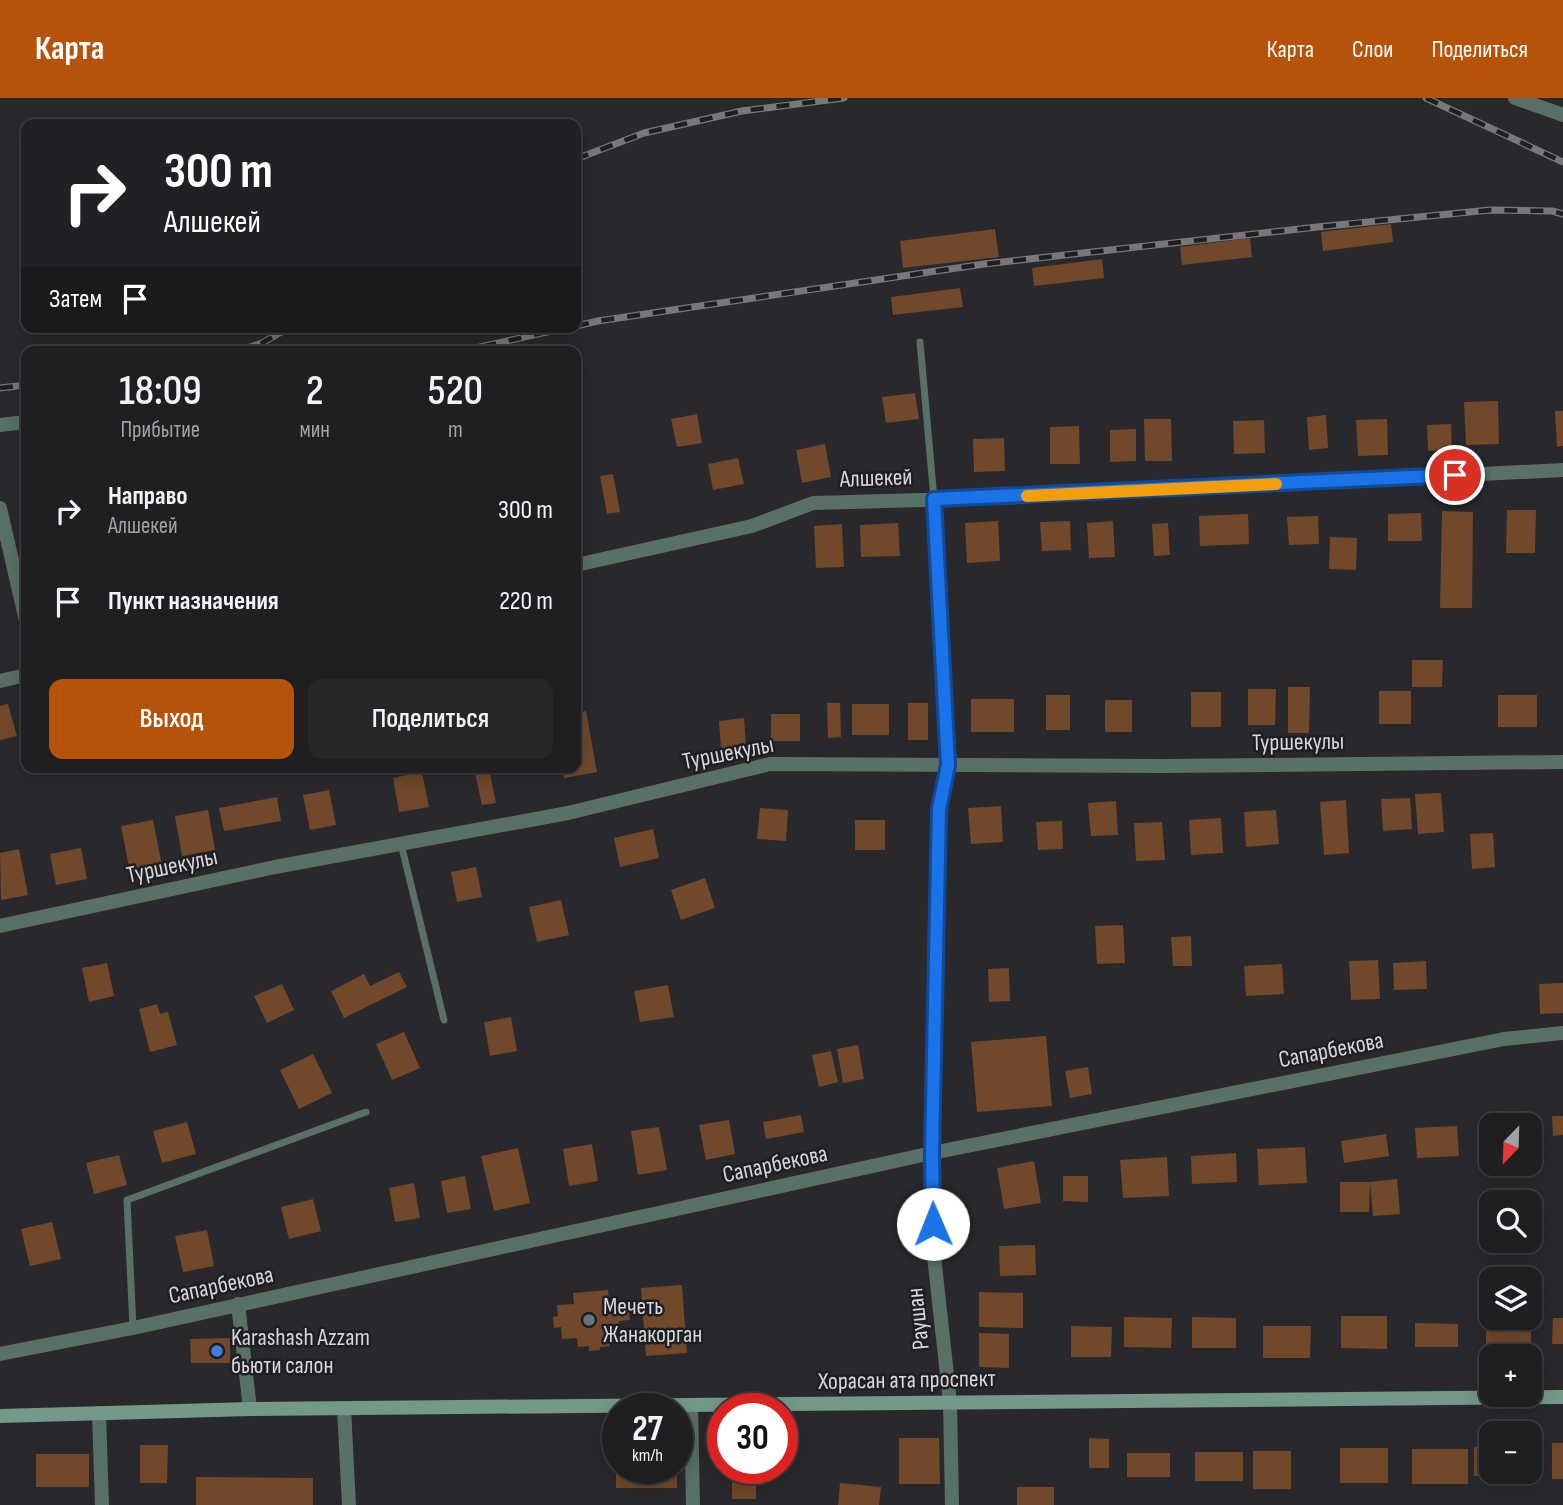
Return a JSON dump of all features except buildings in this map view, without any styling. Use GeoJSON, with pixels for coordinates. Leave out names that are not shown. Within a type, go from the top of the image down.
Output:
{"type":"FeatureCollection","features":[{"type":"Feature","properties":{"kind":"main road","name":"Хорасан ата проспект"},"geometry":{"type":"LineString","coordinates":[[693,1405],[1563,1397]]}},
{"type":"Feature","properties":{"kind":"main road","name":"Хорасан ата проспект"},"geometry":{"type":"LineString","coordinates":[[0,1416],[250,1409],[602,1406]]}},
{"type":"Feature","properties":{"kind":"street"},"geometry":{"type":"LineString","coordinates":[[1515,98],[1563,115]]}},
{"type":"Feature","properties":{"kind":"street"},"geometry":{"type":"LineString","coordinates":[[0,425],[21,423]]}},
{"type":"Feature","properties":{"kind":"street","name":"Алшекей"},"geometry":{"type":"LineString","coordinates":[[581,564],[752,526],[813,503],[1010,497],[1563,470]]}},
{"type":"Feature","properties":{"kind":"street","name":"Раушан"},"geometry":{"type":"LineString","coordinates":[[934,499],[948,765],[939,809],[932,1153],[933,1247],[950,1402],[952,1505]]}},
{"type":"Feature","properties":{"kind":"street"},"geometry":{"type":"LineString","coordinates":[[0,508],[21,599]]}},
{"type":"Feature","properties":{"kind":"street"},"geometry":{"type":"LineString","coordinates":[[0,681],[21,676]]}},
{"type":"Feature","properties":{"kind":"street","name":"Туршекулы"},"geometry":{"type":"LineString","coordinates":[[0,926],[275,867],[568,813],[770,764],[1163,766],[1563,762]]}},
{"type":"Feature","properties":{"kind":"street","name":"Сапарбекова"},"geometry":{"type":"LineString","coordinates":[[0,1354],[133,1328],[932,1153],[1504,1039],[1563,1033]]}},
{"type":"Feature","properties":{"kind":"street"},"geometry":{"type":"LineString","coordinates":[[238,1304],[250,1409]]}},
{"type":"Feature","properties":{"kind":"street"},"geometry":{"type":"LineString","coordinates":[[344,1408],[349,1505]]}},
{"type":"Feature","properties":{"kind":"street"},"geometry":{"type":"LineString","coordinates":[[99,1413],[102,1505]]}},
{"type":"Feature","properties":{"kind":"street"},"geometry":{"type":"LineString","coordinates":[[693,1484],[693,1505]]}},
{"type":"Feature","properties":{"kind":"lane"},"geometry":{"type":"LineString","coordinates":[[919,342],[934,499]]}},
{"type":"Feature","properties":{"kind":"lane"},"geometry":{"type":"LineString","coordinates":[[401,844],[444,1020]]}},
{"type":"Feature","properties":{"kind":"lane"},"geometry":{"type":"LineString","coordinates":[[133,1328],[127,1200],[366,1112]]}},
{"type":"Feature","properties":{"kind":"railway"},"geometry":{"type":"LineString","coordinates":[[581,157],[644,133],[742,111],[844,98]]}},
{"type":"Feature","properties":{"kind":"railway"},"geometry":{"type":"LineString","coordinates":[[1426,98],[1563,162]]}},
{"type":"Feature","properties":{"kind":"railway"},"geometry":{"type":"LineString","coordinates":[[581,325],[984,264],[1490,210],[1552,211],[1563,214]]}},
{"type":"Feature","properties":{"kind":"railway"},"geometry":{"type":"LineString","coordinates":[[253,346],[280,333]]}},
{"type":"Feature","properties":{"kind":"railway"},"geometry":{"type":"LineString","coordinates":[[485,346],[542,333]]}},
{"type":"Feature","properties":{"kind":"railway"},"geometry":{"type":"LineString","coordinates":[[0,388],[21,386]]}},
{"type":"Feature","properties":{"kind":"slow traffic"},"geometry":{"type":"LineString","coordinates":[[1027,496],[1276,484]]}},
{"type":"Feature","properties":{"kind":"place","name":"Мечеть Жанакорган"},"geometry":{"type":"Point","coordinates":[589,1320]}},
{"type":"Feature","properties":{"kind":"place","name":"Karashash Azzam бьюти салон"},"geometry":{"type":"Point","coordinates":[217,1351]}},
{"type":"Feature","properties":{"kind":"route"},"geometry":{"type":"LineString","coordinates":[[933,1224],[939,809],[948,765],[934,499],[1455,475]]}}]}
